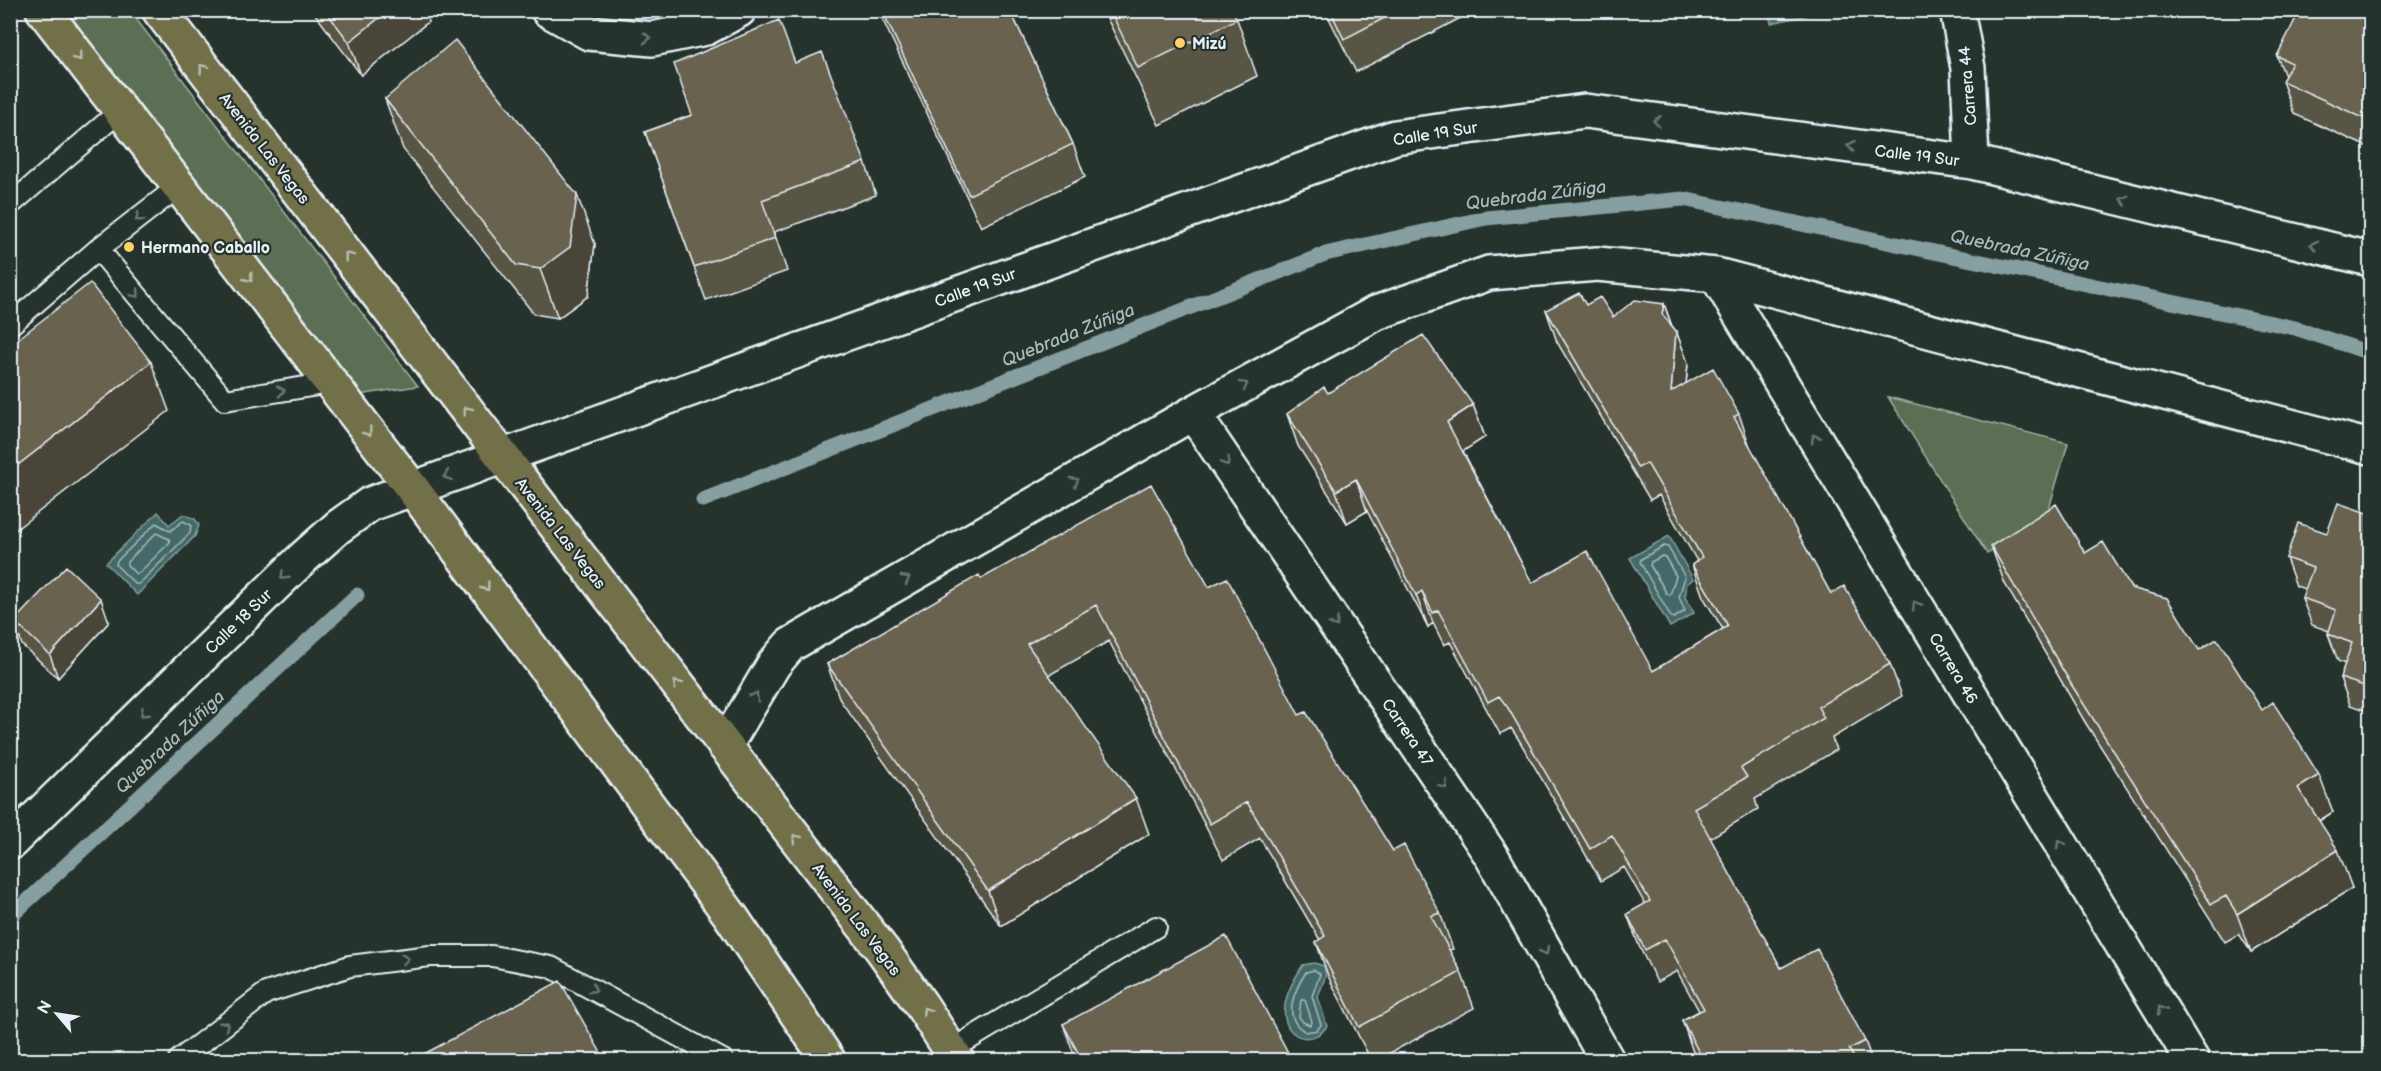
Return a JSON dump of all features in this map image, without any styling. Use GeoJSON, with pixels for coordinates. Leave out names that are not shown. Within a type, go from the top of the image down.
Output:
{"type":"FeatureCollection","features":[{"type":"Feature","properties":{"kind":"main road"},"geometry":{"type":"LineString","coordinates":[[43,10],[412,488],[730,915],[828,1060]]}},
{"type":"Feature","properties":{"kind":"main road","name":"Avenida Las Vegas"},"geometry":{"type":"LineString","coordinates":[[159,10],[882,951],[954,1055]]}},
{"type":"Feature","properties":{"kind":"street"},"geometry":{"type":"LineString","coordinates":[[548,10],[589,33],[652,39],[706,28],[739,10]]}},
{"type":"Feature","properties":{"kind":"street","name":"Carrera 44"},"geometry":{"type":"LineString","coordinates":[[1957,10],[1968,68],[1971,162]]}},
{"type":"Feature","properties":{"kind":"street","name":"Calle 19 Sur"},"geometry":{"type":"LineString","coordinates":[[503,456],[1395,137],[1585,111],[1971,162],[2370,259]]}},
{"type":"Feature","properties":{"kind":"street"},"geometry":{"type":"LineString","coordinates":[[725,746],[774,664],[790,645],[1193,413],[1376,313],[1489,273],[1597,264],[1716,275],[2370,447]]}},
{"type":"Feature","properties":{"kind":"street","name":"Carrera 46"},"geometry":{"type":"LineString","coordinates":[[1716,275],[2192,1060]]}},
{"type":"Feature","properties":{"kind":"street","name":"Carrera 47"},"geometry":{"type":"LineString","coordinates":[[1193,413],[1491,855],[1607,1060]]}},
{"type":"Feature","properties":{"kind":"street","name":"Calle 18 Sur"},"geometry":{"type":"LineString","coordinates":[[10,843],[303,558],[338,527],[370,504],[503,456]]}},
{"type":"Feature","properties":{"kind":"lane"},"geometry":{"type":"LineString","coordinates":[[13,197],[120,111]]}},
{"type":"Feature","properties":{"kind":"lane"},"geometry":{"type":"LineString","coordinates":[[10,325],[98,249],[178,187]]}},
{"type":"Feature","properties":{"kind":"lane"},"geometry":{"type":"LineString","coordinates":[[98,249],[225,400],[330,383]]}},
{"type":"Feature","properties":{"kind":"lane"},"geometry":{"type":"LineString","coordinates":[[954,1055],[1156,927]]}},
{"type":"Feature","properties":{"kind":"lane"},"geometry":{"type":"LineString","coordinates":[[179,1060],[266,993],[350,966],[430,956],[492,956],[551,967],[723,1060]]}},
{"type":"Feature","properties":{"kind":"green space"},"geometry":{"type":"Polygon","coordinates":[[[66,11],[130,11],[418,386],[359,395],[66,11]]]}},
{"type":"Feature","properties":{"kind":"green space"},"geometry":{"type":"Polygon","coordinates":[[[1888,397],[2068,443],[2048,512],[1987,554],[1888,397]]]}},
{"type":"Feature","properties":{"kind":"water"},"geometry":{"type":"Polygon","coordinates":[[[1768,10],[1828,10],[1828,11],[1771,23],[1768,10]]]}},
{"type":"Feature","properties":{"kind":"water"},"geometry":{"type":"Polygon","coordinates":[[[158,512],[169,525],[183,514],[195,519],[199,525],[195,536],[137,595],[106,563],[158,512]]]}},
{"type":"Feature","properties":{"kind":"water"},"geometry":{"type":"Polygon","coordinates":[[[1669,536],[1693,579],[1687,584],[1685,597],[1694,613],[1670,627],[1630,558],[1669,536]]]}},
{"type":"Feature","properties":{"kind":"water"},"geometry":{"type":"Polygon","coordinates":[[[1314,963],[1324,966],[1326,975],[1318,997],[1327,1026],[1316,1036],[1303,1037],[1287,1026],[1285,1004],[1292,984],[1303,965],[1314,963]]]}},
{"type":"Feature","properties":{"kind":"building"},"geometry":{"type":"Polygon","coordinates":[[[325,10],[389,10],[349,42],[325,10]]]}},
{"type":"Feature","properties":{"kind":"building"},"geometry":{"type":"Polygon","coordinates":[[[882,10],[1010,10],[1073,144],[969,195],[882,10]]]}},
{"type":"Feature","properties":{"kind":"building"},"geometry":{"type":"Polygon","coordinates":[[[1110,10],[1232,10],[1237,19],[1138,68],[1110,10]]]}},
{"type":"Feature","properties":{"kind":"building"},"geometry":{"type":"Polygon","coordinates":[[[1330,10],[1400,10],[1344,39],[1330,10]]]}},
{"type":"Feature","properties":{"kind":"building"},"geometry":{"type":"Polygon","coordinates":[[[2300,10],[2370,10],[2370,121],[2282,81],[2292,63],[2277,56],[2300,10]]]}},
{"type":"Feature","properties":{"kind":"building"},"geometry":{"type":"Polygon","coordinates":[[[779,20],[795,63],[822,52],[865,162],[762,200],[775,238],[694,267],[645,132],[692,115],[674,64],[779,20]]]}},
{"type":"Feature","properties":{"kind":"building"},"geometry":{"type":"Polygon","coordinates":[[[455,40],[577,195],[570,247],[540,269],[516,265],[385,99],[455,40]]]}},
{"type":"Feature","properties":{"kind":"building"},"geometry":{"type":"Polygon","coordinates":[[[90,283],[151,362],[10,471],[10,345],[90,283]]]}},
{"type":"Feature","properties":{"kind":"building"},"geometry":{"type":"Polygon","coordinates":[[[1579,293],[1586,305],[1600,297],[1613,317],[1635,300],[1664,304],[1662,314],[1676,331],[1671,392],[1713,368],[1739,414],[1734,417],[1831,594],[1844,586],[1890,664],[1818,707],[1824,718],[1741,768],[1747,777],[1694,808],[1781,968],[1817,949],[1865,1041],[1849,1049],[1855,1060],[1703,1060],[1682,1020],[1704,1009],[1665,939],[1645,950],[1627,914],[1650,901],[1612,835],[1590,849],[1508,708],[1499,696],[1488,702],[1438,610],[1433,613],[1422,591],[1416,595],[1356,479],[1336,491],[1287,414],[1324,387],[1328,393],[1423,335],[1473,405],[1447,422],[1532,583],[1587,551],[1653,671],[1728,626],[1692,565],[1702,557],[1647,463],[1638,468],[1546,310],[1579,293]]]}},
{"type":"Feature","properties":{"kind":"building"},"geometry":{"type":"Polygon","coordinates":[[[1151,484],[1209,587],[1227,578],[1299,715],[1306,712],[1393,851],[1404,845],[1440,913],[1431,916],[1461,972],[1359,1027],[1316,942],[1325,936],[1247,802],[1210,824],[1096,605],[1027,644],[1136,798],[988,891],[827,664],[979,575],[981,579],[1151,484]]]}},
{"type":"Feature","properties":{"kind":"building"},"geometry":{"type":"Polygon","coordinates":[[[2338,503],[2370,514],[2370,688],[2340,678],[2352,643],[2328,634],[2336,610],[2302,598],[2313,568],[2286,558],[2298,523],[2327,533],[2338,503]]]}},
{"type":"Feature","properties":{"kind":"building"},"geometry":{"type":"Polygon","coordinates":[[[2056,504],[2085,553],[2103,542],[2131,588],[2167,598],[2199,650],[2217,639],[2262,710],[2273,702],[2319,775],[2298,788],[2338,850],[2237,914],[2226,896],[2211,904],[2071,684],[1991,546],[2056,504]]]}},
{"type":"Feature","properties":{"kind":"building"},"geometry":{"type":"Polygon","coordinates":[[[66,566],[101,599],[50,655],[14,621],[66,566]]]}},
{"type":"Feature","properties":{"kind":"building"},"geometry":{"type":"Polygon","coordinates":[[[1226,936],[1292,1060],[1082,1060],[1063,1024],[1226,936]]]}},
{"type":"Feature","properties":{"kind":"building"},"geometry":{"type":"Polygon","coordinates":[[[560,981],[605,1060],[413,1060],[560,981]]]}},
{"type":"Feature","properties":{"kind":"waterway","name":"Quebrada Zúñiga"},"geometry":{"type":"LineString","coordinates":[[703,500],[1325,254],[1486,218],[1683,199],[2295,328],[2370,353]]}},
{"type":"Feature","properties":{"kind":"waterway","name":"Quebrada Zúñiga"},"geometry":{"type":"LineString","coordinates":[[10,917],[357,595]]}},
{"type":"Feature","properties":{"kind":"place","name":"Mizú"},"geometry":{"type":"Point","coordinates":[1180,43]}},
{"type":"Feature","properties":{"kind":"place","name":"Hermano Caballo"},"geometry":{"type":"Point","coordinates":[129,247]}}]}
